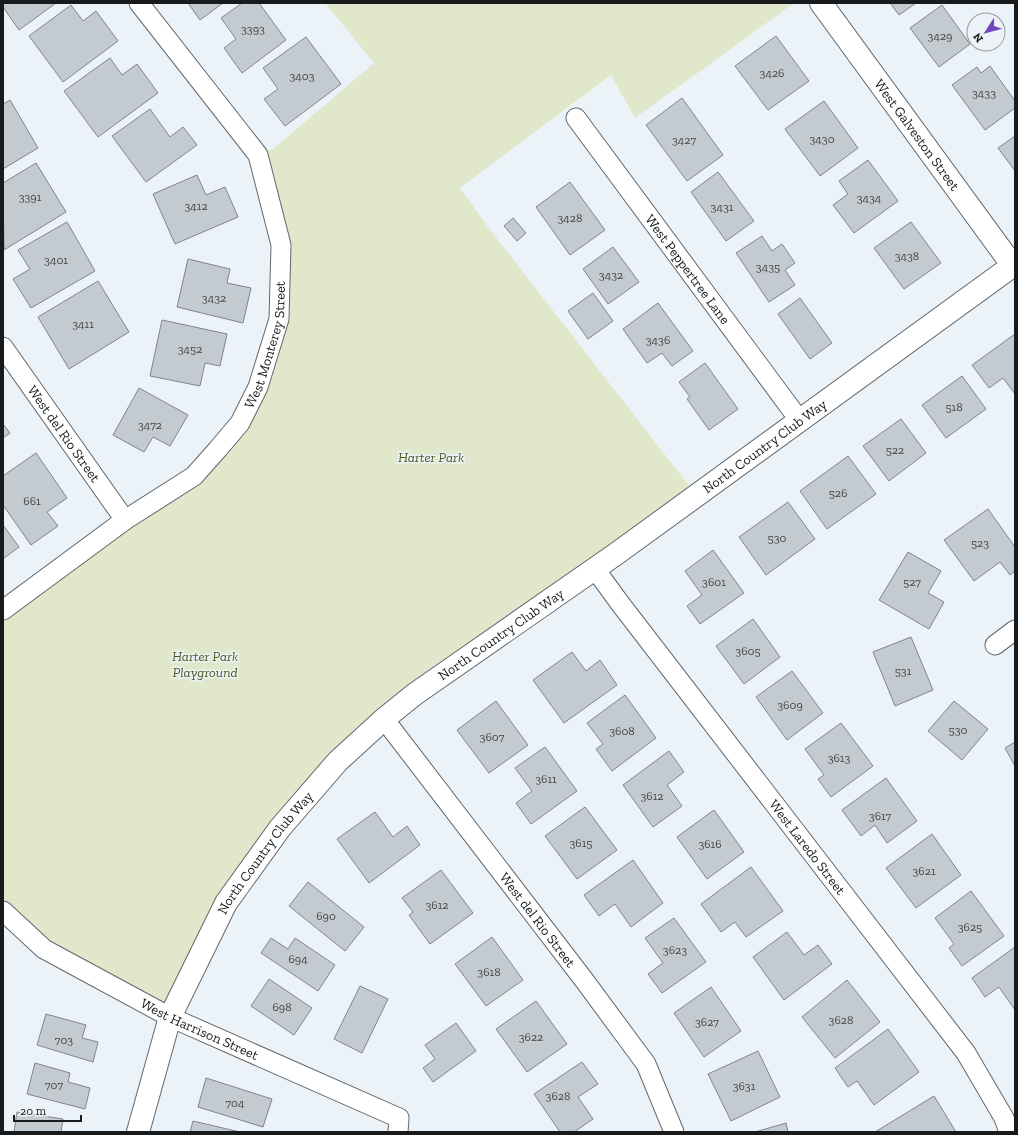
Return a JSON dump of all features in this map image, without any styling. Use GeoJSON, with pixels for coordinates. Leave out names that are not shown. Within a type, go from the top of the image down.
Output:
{"type":"FeatureCollection","features":[{"type":"Feature","properties":{"kind":"street","name":"West Monterey Street"},"geometry":{"type":"LineString","coordinates":[[3,610],[125,520],[194,476],[240,423],[258,387],[279,319],[281,245],[258,155],[140,3]]}},
{"type":"Feature","properties":{"kind":"street","name":"West Galveston Street"},"geometry":{"type":"LineString","coordinates":[[821,3],[1014,265]]}},
{"type":"Feature","properties":{"kind":"street","name":"West Peppertree Lane"},"geometry":{"type":"LineString","coordinates":[[576,118],[800,421]]}},
{"type":"Feature","properties":{"kind":"street","name":"North Country Club Way"},"geometry":{"type":"LineString","coordinates":[[138,1132],[170,1016],[226,903],[280,828],[338,761],[384,719],[415,694],[595,569],[1014,265]]}},
{"type":"Feature","properties":{"kind":"street","name":"West del Rio Street"},"geometry":{"type":"LineString","coordinates":[[3,347],[125,520]]}},
{"type":"Feature","properties":{"kind":"street","name":"West Laredo Street"},"geometry":{"type":"LineString","coordinates":[[595,569],[966,1053],[1004,1118],[1009,1132]]}},
{"type":"Feature","properties":{"kind":"street"},"geometry":{"type":"LineString","coordinates":[[996,645],[1015,630]]}},
{"type":"Feature","properties":{"kind":"street","name":"West del Rio Street"},"geometry":{"type":"LineString","coordinates":[[384,719],[580,974],[646,1064],[674,1132]]}},
{"type":"Feature","properties":{"kind":"street","name":"West Harrison Street"},"geometry":{"type":"LineString","coordinates":[[3,911],[44,949],[170,1016],[398,1118],[398,1132]]}},
{"type":"Feature","properties":{"kind":"green space","name":"Harter Park"},"geometry":{"type":"Polygon","coordinates":[[[325,3],[793,4],[635,118],[611,75],[460,188],[488,227],[697,496],[415,694],[280,828],[170,1017],[44,949],[3,911],[3,610],[194,476],[258,387],[280,281],[258,155],[273,149],[374,63],[325,3]]]}},
{"type":"Feature","properties":{"kind":"building"},"geometry":{"type":"Polygon","coordinates":[[[3,3],[56,3],[19,30],[3,7],[3,3]]]}},
{"type":"Feature","properties":{"kind":"building"},"geometry":{"type":"Polygon","coordinates":[[[188,3],[223,3],[200,20],[188,3]]]}},
{"type":"Feature","properties":{"kind":"building"},"geometry":{"type":"Polygon","coordinates":[[[242,3],[259,3],[286,40],[242,73],[224,48],[236,39],[221,18],[242,3]]]}},
{"type":"Feature","properties":{"kind":"building"},"geometry":{"type":"Polygon","coordinates":[[[890,3],[916,3],[899,15],[890,3]]]}},
{"type":"Feature","properties":{"kind":"building"},"geometry":{"type":"Polygon","coordinates":[[[71,5],[83,21],[96,11],[118,41],[63,82],[29,36],[71,5]]]}},
{"type":"Feature","properties":{"kind":"building"},"geometry":{"type":"Polygon","coordinates":[[[942,5],[966,38],[966,47],[939,67],[910,28],[942,5]]]}},
{"type":"Feature","properties":{"kind":"building"},"geometry":{"type":"Polygon","coordinates":[[[776,36],[809,81],[768,110],[735,66],[776,36]]]}},
{"type":"Feature","properties":{"kind":"building"},"geometry":{"type":"Polygon","coordinates":[[[306,37],[341,84],[285,126],[264,99],[278,89],[263,68],[306,37]]]}},
{"type":"Feature","properties":{"kind":"building"},"geometry":{"type":"Polygon","coordinates":[[[110,58],[122,75],[137,64],[158,93],[98,137],[64,91],[110,58]]]}},
{"type":"Feature","properties":{"kind":"building"},"geometry":{"type":"Polygon","coordinates":[[[990,66],[1015,101],[1015,108],[985,130],[952,85],[977,67],[981,73],[990,66]]]}},
{"type":"Feature","properties":{"kind":"building"},"geometry":{"type":"Polygon","coordinates":[[[682,98],[723,155],[687,181],[646,125],[682,98]]]}},
{"type":"Feature","properties":{"kind":"building"},"geometry":{"type":"Polygon","coordinates":[[[10,100],[38,148],[3,169],[3,104],[10,100]]]}},
{"type":"Feature","properties":{"kind":"building"},"geometry":{"type":"Polygon","coordinates":[[[824,101],[858,148],[820,176],[785,129],[824,101]]]}},
{"type":"Feature","properties":{"kind":"building"},"geometry":{"type":"Polygon","coordinates":[[[150,109],[170,137],[183,127],[197,145],[146,182],[112,136],[150,109]]]}},
{"type":"Feature","properties":{"kind":"building"},"geometry":{"type":"Polygon","coordinates":[[[1015,136],[1015,171],[998,148],[1015,136]]]}},
{"type":"Feature","properties":{"kind":"building"},"geometry":{"type":"Polygon","coordinates":[[[868,160],[898,201],[854,233],[833,205],[848,194],[839,181],[868,160]]]}},
{"type":"Feature","properties":{"kind":"building"},"geometry":{"type":"Polygon","coordinates":[[[36,163],[66,212],[4,250],[3,183],[36,163]]]}},
{"type":"Feature","properties":{"kind":"building"},"geometry":{"type":"Polygon","coordinates":[[[718,172],[754,221],[726,241],[691,192],[718,172]]]}},
{"type":"Feature","properties":{"kind":"building"},"geometry":{"type":"Polygon","coordinates":[[[197,175],[206,195],[225,187],[238,217],[175,244],[153,194],[197,175]]]}},
{"type":"Feature","properties":{"kind":"building"},"geometry":{"type":"Polygon","coordinates":[[[570,182],[605,230],[570,255],[536,207],[570,182]]]}},
{"type":"Feature","properties":{"kind":"building"},"geometry":{"type":"Polygon","coordinates":[[[513,218],[526,233],[517,241],[504,226],[513,218]]]}},
{"type":"Feature","properties":{"kind":"building"},"geometry":{"type":"Polygon","coordinates":[[[67,222],[95,271],[31,308],[13,279],[30,269],[18,250],[67,222]]]}},
{"type":"Feature","properties":{"kind":"building"},"geometry":{"type":"Polygon","coordinates":[[[911,222],[941,263],[904,289],[874,248],[911,222]]]}},
{"type":"Feature","properties":{"kind":"building"},"geometry":{"type":"Polygon","coordinates":[[[762,236],[772,251],[782,244],[795,263],[785,270],[795,285],[769,302],[736,253],[762,236]]]}},
{"type":"Feature","properties":{"kind":"building"},"geometry":{"type":"Polygon","coordinates":[[[613,247],[639,282],[608,304],[583,269],[613,247]]]}},
{"type":"Feature","properties":{"kind":"building"},"geometry":{"type":"Polygon","coordinates":[[[188,259],[230,269],[227,283],[251,288],[243,323],[177,307],[188,259]]]}},
{"type":"Feature","properties":{"kind":"building"},"geometry":{"type":"Polygon","coordinates":[[[98,281],[129,332],[69,369],[38,317],[98,281]]]}},
{"type":"Feature","properties":{"kind":"building"},"geometry":{"type":"Polygon","coordinates":[[[593,293],[613,321],[588,339],[568,311],[593,293]]]}},
{"type":"Feature","properties":{"kind":"building"},"geometry":{"type":"Polygon","coordinates":[[[800,298],[832,343],[810,359],[778,314],[800,298]]]}},
{"type":"Feature","properties":{"kind":"building"},"geometry":{"type":"Polygon","coordinates":[[[658,303],[693,351],[672,366],[662,353],[647,363],[623,329],[658,303]]]}},
{"type":"Feature","properties":{"kind":"building"},"geometry":{"type":"Polygon","coordinates":[[[162,320],[227,334],[220,366],[205,363],[200,386],[150,376],[162,320]]]}},
{"type":"Feature","properties":{"kind":"building"},"geometry":{"type":"Polygon","coordinates":[[[1015,334],[1015,394],[1003,378],[989,388],[972,365],[1015,334]]]}},
{"type":"Feature","properties":{"kind":"building"},"geometry":{"type":"Polygon","coordinates":[[[705,363],[738,409],[709,430],[687,399],[690,397],[679,382],[705,363]]]}},
{"type":"Feature","properties":{"kind":"building"},"geometry":{"type":"Polygon","coordinates":[[[962,376],[986,409],[946,438],[922,405],[962,376]]]}},
{"type":"Feature","properties":{"kind":"building"},"geometry":{"type":"Polygon","coordinates":[[[139,388],[188,415],[170,446],[153,437],[144,452],[113,435],[139,388]]]}},
{"type":"Feature","properties":{"kind":"building"},"geometry":{"type":"Polygon","coordinates":[[[901,419],[926,453],[889,481],[863,446],[901,419]]]}},
{"type":"Feature","properties":{"kind":"building"},"geometry":{"type":"Polygon","coordinates":[[[3,424],[10,433],[3,438],[3,424]]]}},
{"type":"Feature","properties":{"kind":"building"},"geometry":{"type":"Polygon","coordinates":[[[36,453],[67,498],[47,512],[58,526],[31,545],[3,505],[3,476],[36,453]]]}},
{"type":"Feature","properties":{"kind":"building"},"geometry":{"type":"Polygon","coordinates":[[[848,456],[876,494],[827,529],[800,491],[848,456]]]}},
{"type":"Feature","properties":{"kind":"building"},"geometry":{"type":"Polygon","coordinates":[[[788,502],[815,539],[766,575],[739,537],[788,502]]]}},
{"type":"Feature","properties":{"kind":"building"},"geometry":{"type":"Polygon","coordinates":[[[988,509],[1015,547],[1015,571],[1010,575],[1000,562],[974,581],[944,540],[988,509]]]}},
{"type":"Feature","properties":{"kind":"building"},"geometry":{"type":"Polygon","coordinates":[[[3,525],[19,547],[3,559],[3,525]]]}},
{"type":"Feature","properties":{"kind":"building"},"geometry":{"type":"Polygon","coordinates":[[[713,550],[744,593],[700,624],[687,606],[702,595],[685,571],[713,550]]]}},
{"type":"Feature","properties":{"kind":"building"},"geometry":{"type":"Polygon","coordinates":[[[908,552],[941,571],[928,593],[944,602],[929,629],[879,600],[908,552]]]}},
{"type":"Feature","properties":{"kind":"building"},"geometry":{"type":"Polygon","coordinates":[[[753,619],[780,657],[744,684],[716,646],[753,619]]]}},
{"type":"Feature","properties":{"kind":"building"},"geometry":{"type":"Polygon","coordinates":[[[911,637],[933,690],[895,706],[873,652],[911,637]]]}},
{"type":"Feature","properties":{"kind":"building"},"geometry":{"type":"Polygon","coordinates":[[[572,652],[586,671],[600,660],[617,685],[564,723],[533,680],[572,652]]]}},
{"type":"Feature","properties":{"kind":"building"},"geometry":{"type":"Polygon","coordinates":[[[792,671],[823,713],[787,740],[756,697],[792,671]]]}},
{"type":"Feature","properties":{"kind":"building"},"geometry":{"type":"Polygon","coordinates":[[[625,695],[656,738],[612,771],[596,749],[603,744],[587,723],[625,695]]]}},
{"type":"Feature","properties":{"kind":"building"},"geometry":{"type":"Polygon","coordinates":[[[496,701],[528,745],[489,773],[457,730],[496,701]]]}},
{"type":"Feature","properties":{"kind":"building"},"geometry":{"type":"Polygon","coordinates":[[[954,701],[988,729],[962,760],[928,731],[954,701]]]}},
{"type":"Feature","properties":{"kind":"building"},"geometry":{"type":"Polygon","coordinates":[[[841,723],[873,766],[831,797],[818,779],[824,775],[805,749],[841,723]]]}},
{"type":"Feature","properties":{"kind":"building"},"geometry":{"type":"Polygon","coordinates":[[[1015,742],[1015,766],[1005,748],[1015,742]]]}},
{"type":"Feature","properties":{"kind":"building"},"geometry":{"type":"Polygon","coordinates":[[[545,747],[577,791],[531,824],[516,803],[532,791],[515,768],[545,747]]]}},
{"type":"Feature","properties":{"kind":"building"},"geometry":{"type":"Polygon","coordinates":[[[669,751],[684,772],[667,785],[682,806],[653,827],[623,785],[669,751]]]}},
{"type":"Feature","properties":{"kind":"building"},"geometry":{"type":"Polygon","coordinates":[[[886,778],[917,821],[887,843],[875,825],[861,836],[842,810],[886,778]]]}},
{"type":"Feature","properties":{"kind":"building"},"geometry":{"type":"Polygon","coordinates":[[[585,807],[617,850],[577,879],[545,836],[585,807]]]}},
{"type":"Feature","properties":{"kind":"building"},"geometry":{"type":"Polygon","coordinates":[[[714,810],[744,852],[707,879],[677,837],[714,810]]]}},
{"type":"Feature","properties":{"kind":"building"},"geometry":{"type":"Polygon","coordinates":[[[375,812],[393,837],[407,826],[420,845],[369,883],[337,839],[375,812]]]}},
{"type":"Feature","properties":{"kind":"building"},"geometry":{"type":"Polygon","coordinates":[[[932,834],[961,875],[916,908],[886,868],[932,834]]]}},
{"type":"Feature","properties":{"kind":"building"},"geometry":{"type":"Polygon","coordinates":[[[633,860],[663,903],[631,927],[615,904],[599,916],[584,895],[633,860]]]}},
{"type":"Feature","properties":{"kind":"building"},"geometry":{"type":"Polygon","coordinates":[[[751,867],[783,911],[746,937],[735,922],[721,932],[701,904],[751,867]]]}},
{"type":"Feature","properties":{"kind":"building"},"geometry":{"type":"Polygon","coordinates":[[[441,870],[473,913],[430,944],[409,915],[413,912],[402,898],[441,870]]]}},
{"type":"Feature","properties":{"kind":"building"},"geometry":{"type":"Polygon","coordinates":[[[308,882],[364,927],[345,951],[289,906],[308,882]]]}},
{"type":"Feature","properties":{"kind":"building"},"geometry":{"type":"Polygon","coordinates":[[[971,891],[1004,936],[962,966],[949,948],[954,944],[935,918],[971,891]]]}},
{"type":"Feature","properties":{"kind":"building"},"geometry":{"type":"Polygon","coordinates":[[[674,918],[706,962],[662,993],[648,974],[663,963],[645,938],[674,918]]]}},
{"type":"Feature","properties":{"kind":"building"},"geometry":{"type":"Polygon","coordinates":[[[787,932],[804,955],[818,945],[832,964],[784,1000],[753,957],[787,932]]]}},
{"type":"Feature","properties":{"kind":"building"},"geometry":{"type":"Polygon","coordinates":[[[492,937],[523,980],[486,1006],[455,964],[492,937]]]}},
{"type":"Feature","properties":{"kind":"building"},"geometry":{"type":"Polygon","coordinates":[[[271,938],[288,949],[295,938],[335,965],[318,991],[261,953],[271,938]]]}},
{"type":"Feature","properties":{"kind":"building"},"geometry":{"type":"Polygon","coordinates":[[[1015,947],[1015,1010],[999,987],[985,997],[972,978],[1015,947]]]}},
{"type":"Feature","properties":{"kind":"building"},"geometry":{"type":"Polygon","coordinates":[[[269,979],[312,1008],[294,1035],[251,1006],[269,979]]]}},
{"type":"Feature","properties":{"kind":"building"},"geometry":{"type":"Polygon","coordinates":[[[847,980],[880,1022],[835,1058],[802,1017],[847,980]]]}},
{"type":"Feature","properties":{"kind":"building"},"geometry":{"type":"Polygon","coordinates":[[[360,986],[388,999],[362,1053],[334,1039],[360,986]]]}},
{"type":"Feature","properties":{"kind":"building"},"geometry":{"type":"Polygon","coordinates":[[[711,987],[741,1031],[704,1057],[674,1013],[711,987]]]}},
{"type":"Feature","properties":{"kind":"building"},"geometry":{"type":"Polygon","coordinates":[[[536,1001],[567,1044],[527,1072],[496,1029],[536,1001]]]}},
{"type":"Feature","properties":{"kind":"building"},"geometry":{"type":"Polygon","coordinates":[[[46,1014],[86,1025],[82,1038],[98,1042],[93,1062],[37,1045],[46,1014]]]}},
{"type":"Feature","properties":{"kind":"building"},"geometry":{"type":"Polygon","coordinates":[[[456,1023],[476,1051],[433,1082],[423,1068],[435,1059],[425,1045],[456,1023]]]}},
{"type":"Feature","properties":{"kind":"building"},"geometry":{"type":"Polygon","coordinates":[[[888,1029],[919,1072],[874,1105],[857,1081],[848,1087],[835,1068],[888,1029]]]}},
{"type":"Feature","properties":{"kind":"building"},"geometry":{"type":"Polygon","coordinates":[[[758,1051],[780,1097],[731,1121],[708,1074],[758,1051]]]}},
{"type":"Feature","properties":{"kind":"building"},"geometry":{"type":"Polygon","coordinates":[[[582,1062],[598,1084],[578,1097],[593,1119],[574,1132],[560,1132],[534,1094],[582,1062]]]}},
{"type":"Feature","properties":{"kind":"building"},"geometry":{"type":"Polygon","coordinates":[[[35,1063],[70,1073],[68,1082],[90,1088],[85,1109],[27,1094],[35,1063]]]}},
{"type":"Feature","properties":{"kind":"building"},"geometry":{"type":"Polygon","coordinates":[[[206,1078],[272,1099],[263,1127],[198,1107],[206,1078]]]}},
{"type":"Feature","properties":{"kind":"building"},"geometry":{"type":"Polygon","coordinates":[[[934,1096],[956,1132],[875,1132],[934,1096]]]}},
{"type":"Feature","properties":{"kind":"building"},"geometry":{"type":"Polygon","coordinates":[[[17,1112],[63,1119],[61,1132],[14,1132],[17,1112]]]}},
{"type":"Feature","properties":{"kind":"building"},"geometry":{"type":"Polygon","coordinates":[[[193,1121],[240,1132],[190,1132],[193,1121]]]}},
{"type":"Feature","properties":{"kind":"building"},"geometry":{"type":"Polygon","coordinates":[[[786,1123],[788,1132],[755,1132],[786,1123]]]}},
{"type":"Feature","properties":{"kind":"park label","name":"Harter Park Playground"},"geometry":{"type":"Point","coordinates":[205,664]}}]}
